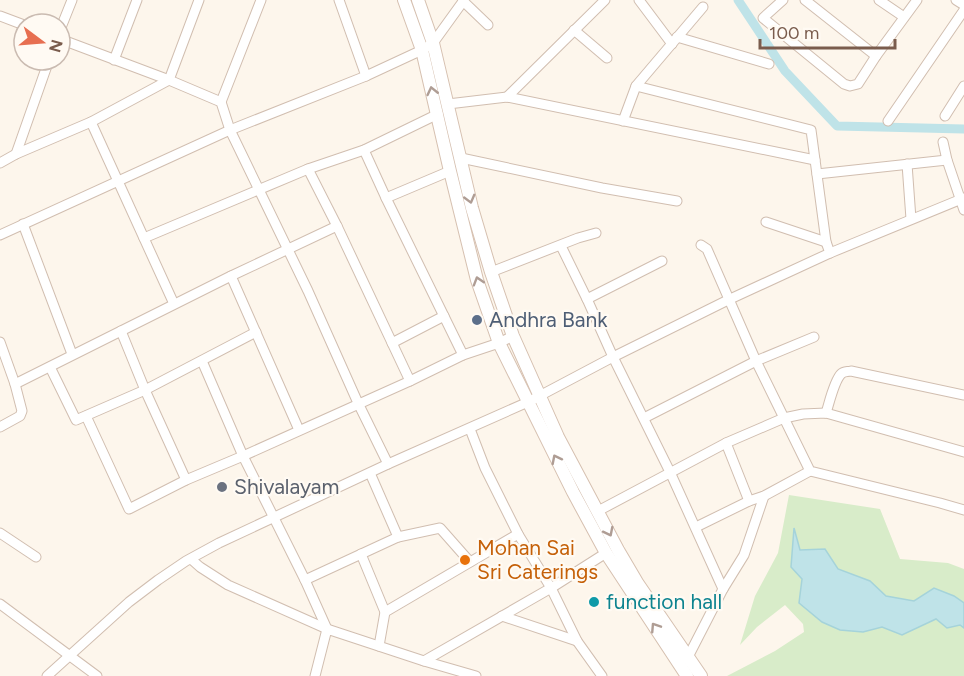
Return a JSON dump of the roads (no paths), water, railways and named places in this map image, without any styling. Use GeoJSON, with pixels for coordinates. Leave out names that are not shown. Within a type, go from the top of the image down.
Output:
{"type":"FeatureCollection","features":[{"type":"Feature","properties":{"kind":"main road"},"geometry":{"type":"LineString","coordinates":[[404,0],[427,46],[448,104],[466,185],[491,272],[533,399],[573,492],[606,553],[687,676]]}},
{"type":"Feature","properties":{"kind":"main road"},"geometry":{"type":"LineString","coordinates":[[418,0],[450,171],[477,280],[499,343],[558,437],[633,575],[701,676]]}},
{"type":"Feature","properties":{"kind":"street"},"geometry":{"type":"LineString","coordinates":[[114,60],[137,0]]}},
{"type":"Feature","properties":{"kind":"street"},"geometry":{"type":"LineString","coordinates":[[0,163],[91,122],[169,80],[199,0]]}},
{"type":"Feature","properties":{"kind":"street"},"geometry":{"type":"LineString","coordinates":[[261,0],[220,102],[230,130],[388,464]]}},
{"type":"Feature","properties":{"kind":"street"},"geometry":{"type":"LineString","coordinates":[[339,0],[366,76]]}},
{"type":"Feature","properties":{"kind":"street"},"geometry":{"type":"LineString","coordinates":[[507,97],[604,0]]}},
{"type":"Feature","properties":{"kind":"street"},"geometry":{"type":"LineString","coordinates":[[639,0],[674,41],[769,64]]}},
{"type":"Feature","properties":{"kind":"street"},"geometry":{"type":"LineString","coordinates":[[783,0],[763,18],[844,84],[850,86],[858,84],[917,0]]}},
{"type":"Feature","properties":{"kind":"street"},"geometry":{"type":"LineString","coordinates":[[805,0],[876,56]]}},
{"type":"Feature","properties":{"kind":"street"},"geometry":{"type":"LineString","coordinates":[[879,0],[904,17]]}},
{"type":"Feature","properties":{"kind":"street"},"geometry":{"type":"LineString","coordinates":[[956,0],[964,5]]}},
{"type":"Feature","properties":{"kind":"street"},"geometry":{"type":"LineString","coordinates":[[0,236],[230,130],[366,76],[427,46],[463,1],[488,24]]}},
{"type":"Feature","properties":{"kind":"street"},"geometry":{"type":"LineString","coordinates":[[623,121],[636,86],[703,7]]}},
{"type":"Feature","properties":{"kind":"street"},"geometry":{"type":"LineString","coordinates":[[888,121],[964,10]]}},
{"type":"Feature","properties":{"kind":"street"},"geometry":{"type":"LineString","coordinates":[[574,30],[607,58]]}},
{"type":"Feature","properties":{"kind":"street"},"geometry":{"type":"LineString","coordinates":[[72,44],[220,102]]}},
{"type":"Feature","properties":{"kind":"street"},"geometry":{"type":"LineString","coordinates":[[16,154],[45,72]]}},
{"type":"Feature","properties":{"kind":"street"},"geometry":{"type":"LineString","coordinates":[[636,86],[811,130],[826,242],[830,253]]}},
{"type":"Feature","properties":{"kind":"street"},"geometry":{"type":"LineString","coordinates":[[945,116],[964,86]]}},
{"type":"Feature","properties":{"kind":"street"},"geometry":{"type":"LineString","coordinates":[[448,104],[507,97],[815,160]]}},
{"type":"Feature","properties":{"kind":"street"},"geometry":{"type":"LineString","coordinates":[[144,238],[308,168],[364,150],[438,114]]}},
{"type":"Feature","properties":{"kind":"street"},"geometry":{"type":"LineString","coordinates":[[91,122],[174,304]]}},
{"type":"Feature","properties":{"kind":"street"},"geometry":{"type":"LineString","coordinates":[[943,142],[964,210]]}},
{"type":"Feature","properties":{"kind":"street"},"geometry":{"type":"LineString","coordinates":[[364,150],[462,355]]}},
{"type":"Feature","properties":{"kind":"street"},"geometry":{"type":"LineString","coordinates":[[461,158],[602,188],[677,201]]}},
{"type":"Feature","properties":{"kind":"street"},"geometry":{"type":"LineString","coordinates":[[817,174],[947,159]]}},
{"type":"Feature","properties":{"kind":"street"},"geometry":{"type":"LineString","coordinates":[[907,164],[911,219]]}},
{"type":"Feature","properties":{"kind":"street"},"geometry":{"type":"LineString","coordinates":[[308,168],[410,381]]}},
{"type":"Feature","properties":{"kind":"street"},"geometry":{"type":"LineString","coordinates":[[386,198],[450,171]]}},
{"type":"Feature","properties":{"kind":"street"},"geometry":{"type":"LineString","coordinates":[[47,676],[129,602],[158,580],[219,543],[533,399],[728,300],[830,253],[962,199]]}},
{"type":"Feature","properties":{"kind":"street"},"geometry":{"type":"LineString","coordinates":[[766,222],[826,242]]}},
{"type":"Feature","properties":{"kind":"street"},"geometry":{"type":"LineString","coordinates":[[23,224],[72,354]]}},
{"type":"Feature","properties":{"kind":"street"},"geometry":{"type":"LineString","coordinates":[[15,384],[72,354],[337,226]]}},
{"type":"Feature","properties":{"kind":"street"},"geometry":{"type":"LineString","coordinates":[[491,272],[596,233]]}},
{"type":"Feature","properties":{"kind":"street"},"geometry":{"type":"LineString","coordinates":[[701,244],[707,249],[756,361],[810,471]]}},
{"type":"Feature","properties":{"kind":"street"},"geometry":{"type":"LineString","coordinates":[[561,246],[696,527],[723,589]]}},
{"type":"Feature","properties":{"kind":"street"},"geometry":{"type":"LineString","coordinates":[[587,299],[662,261]]}},
{"type":"Feature","properties":{"kind":"street"},"geometry":{"type":"LineString","coordinates":[[231,276],[299,430]]}},
{"type":"Feature","properties":{"kind":"street"},"geometry":{"type":"LineString","coordinates":[[392,343],[444,316]]}},
{"type":"Feature","properties":{"kind":"street"},"geometry":{"type":"LineString","coordinates":[[122,331],[145,390],[186,480]]}},
{"type":"Feature","properties":{"kind":"street"},"geometry":{"type":"LineString","coordinates":[[50,366],[76,420],[145,390],[256,332]]}},
{"type":"Feature","properties":{"kind":"street"},"geometry":{"type":"LineString","coordinates":[[86,416],[129,509],[186,480],[410,381],[462,355],[513,336]]}},
{"type":"Feature","properties":{"kind":"street"},"geometry":{"type":"LineString","coordinates":[[644,418],[756,361],[814,337]]}},
{"type":"Feature","properties":{"kind":"street"},"geometry":{"type":"LineString","coordinates":[[0,342],[22,408],[20,416],[0,427]]}},
{"type":"Feature","properties":{"kind":"street"},"geometry":{"type":"LineString","coordinates":[[202,361],[243,456],[327,629],[315,676]]}},
{"type":"Feature","properties":{"kind":"street"},"geometry":{"type":"LineString","coordinates":[[826,413],[836,382],[842,374],[851,371],[964,395]]}},
{"type":"Feature","properties":{"kind":"street"},"geometry":{"type":"LineString","coordinates":[[598,511],[726,443],[784,418],[803,414],[826,413],[964,452]]}},
{"type":"Feature","properties":{"kind":"street"},"geometry":{"type":"LineString","coordinates":[[470,429],[485,468],[518,534],[552,588],[577,641],[602,676]]}},
{"type":"Feature","properties":{"kind":"street"},"geometry":{"type":"LineString","coordinates":[[726,443],[750,501]]}},
{"type":"Feature","properties":{"kind":"street"},"geometry":{"type":"LineString","coordinates":[[696,527],[764,496],[810,471],[964,510]]}},
{"type":"Feature","properties":{"kind":"street"},"geometry":{"type":"LineString","coordinates":[[370,472],[398,537]]}},
{"type":"Feature","properties":{"kind":"street"},"geometry":{"type":"LineString","coordinates":[[688,657],[723,589],[744,555],[764,496]]}},
{"type":"Feature","properties":{"kind":"street"},"geometry":{"type":"LineString","coordinates":[[305,580],[398,537],[440,528],[470,562]]}},
{"type":"Feature","properties":{"kind":"street"},"geometry":{"type":"LineString","coordinates":[[0,533],[36,557]]}},
{"type":"Feature","properties":{"kind":"street"},"geometry":{"type":"LineString","coordinates":[[385,612],[518,534]]}},
{"type":"Feature","properties":{"kind":"street"},"geometry":{"type":"LineString","coordinates":[[424,661],[552,588],[606,553]]}},
{"type":"Feature","properties":{"kind":"street"},"geometry":{"type":"LineString","coordinates":[[361,554],[385,612],[379,646]]}},
{"type":"Feature","properties":{"kind":"street"},"geometry":{"type":"LineString","coordinates":[[191,559],[228,585],[327,629],[476,676]]}},
{"type":"Feature","properties":{"kind":"street"},"geometry":{"type":"LineString","coordinates":[[0,604],[97,676]]}},
{"type":"Feature","properties":{"kind":"street"},"geometry":{"type":"LineString","coordinates":[[502,616],[577,641]]}},
{"type":"Feature","properties":{"kind":"water"},"geometry":{"type":"Polygon","coordinates":[[[794,528],[800,550],[825,549],[838,569],[870,581],[886,596],[914,601],[934,588],[954,596],[964,603],[964,628],[960,625],[947,628],[936,619],[902,635],[882,627],[863,632],[840,630],[822,622],[799,603],[802,579],[791,567],[794,528]]]}},
{"type":"Feature","properties":{"kind":"waterway"},"geometry":{"type":"LineString","coordinates":[[738,0],[785,71],[837,126],[964,129]]}},
{"type":"Feature","properties":{"kind":"place","name":"Andhra Bank"},"geometry":{"type":"Point","coordinates":[477,320]}},
{"type":"Feature","properties":{"kind":"place","name":"Shivalayam"},"geometry":{"type":"Point","coordinates":[222,487]}},
{"type":"Feature","properties":{"kind":"place","name":"Mohan Sai Sri Caterings"},"geometry":{"type":"Point","coordinates":[465,560]}},
{"type":"Feature","properties":{"kind":"place","name":"function hall"},"geometry":{"type":"Point","coordinates":[594,602]}}]}
